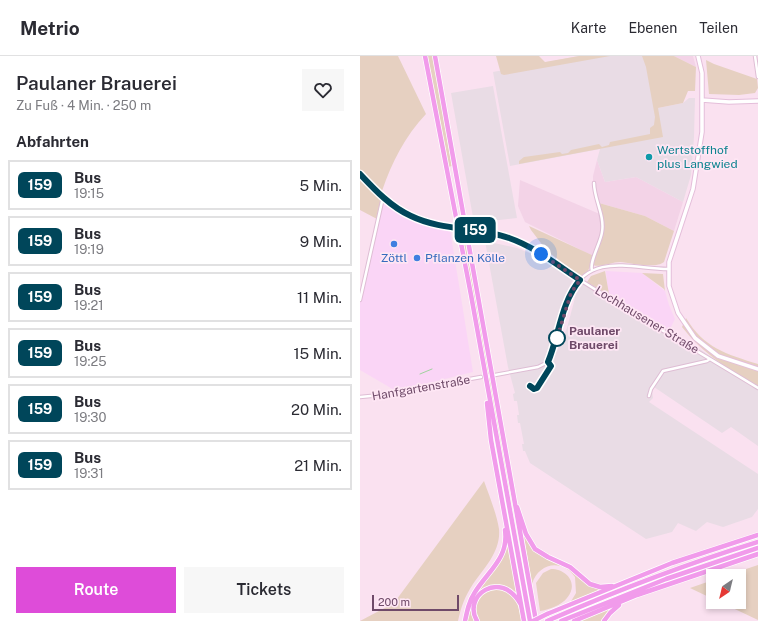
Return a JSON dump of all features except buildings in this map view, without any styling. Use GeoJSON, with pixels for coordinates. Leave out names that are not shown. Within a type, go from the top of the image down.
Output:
{"type":"FeatureCollection","features":[{"type":"Feature","properties":{"kind":"highway"},"geometry":{"type":"LineString","coordinates":[[425,56],[530,621]]}},
{"type":"Feature","properties":{"kind":"highway"},"geometry":{"type":"LineString","coordinates":[[435,56],[536,621]]}},
{"type":"Feature","properties":{"kind":"highway"},"geometry":{"type":"LineString","coordinates":[[488,394],[487,399],[490,432],[524,621]]}},
{"type":"Feature","properties":{"kind":"highway"},"geometry":{"type":"LineString","coordinates":[[513,496],[526,534],[535,548],[548,557],[570,567],[590,584],[600,587],[618,585]]}},
{"type":"Feature","properties":{"kind":"highway"},"geometry":{"type":"LineString","coordinates":[[465,621],[467,611],[475,592],[491,573],[503,552],[506,542],[506,521]]}},
{"type":"Feature","properties":{"kind":"highway"},"geometry":{"type":"LineString","coordinates":[[533,621],[672,563],[758,536]]}},
{"type":"Feature","properties":{"kind":"highway"},"geometry":{"type":"LineString","coordinates":[[548,621],[608,595],[674,570],[758,542]]}},
{"type":"Feature","properties":{"kind":"highway"},"geometry":{"type":"LineString","coordinates":[[561,621],[666,579],[758,548]]}},
{"type":"Feature","properties":{"kind":"highway"},"geometry":{"type":"LineString","coordinates":[[574,621],[637,595],[758,554]]}},
{"type":"Feature","properties":{"kind":"highway"},"geometry":{"type":"LineString","coordinates":[[477,621],[474,610],[475,603],[478,597],[489,588],[497,586],[511,591],[522,606]]}},
{"type":"Feature","properties":{"kind":"highway"},"geometry":{"type":"LineString","coordinates":[[604,621],[616,607],[637,595]]}},
{"type":"Feature","properties":{"kind":"main road"},"geometry":{"type":"LineString","coordinates":[[698,56],[702,73],[702,132],[695,180],[668,269],[669,286],[674,305],[686,328],[695,338],[718,356],[758,369]]}},
{"type":"Feature","properties":{"kind":"main road"},"geometry":{"type":"LineString","coordinates":[[702,100],[729,102],[758,101]]}},
{"type":"Feature","properties":{"kind":"main road"},"geometry":{"type":"LineString","coordinates":[[360,174],[383,197],[412,217],[454,227]]}},
{"type":"Feature","properties":{"kind":"main road","name":"Lochhausener Straße"},"geometry":{"type":"LineString","coordinates":[[468,229],[496,234],[520,242],[580,280]]}},
{"type":"Feature","properties":{"kind":"street"},"geometry":{"type":"LineString","coordinates":[[755,56],[758,77]]}},
{"type":"Feature","properties":{"kind":"street"},"geometry":{"type":"LineString","coordinates":[[592,270],[591,264],[599,244],[603,228],[594,183]]}},
{"type":"Feature","properties":{"kind":"street"},"geometry":{"type":"LineString","coordinates":[[360,300],[383,197]]}},
{"type":"Feature","properties":{"kind":"street"},"geometry":{"type":"LineString","coordinates":[[495,375],[538,367],[548,362],[571,293],[580,280],[592,270],[614,265],[668,269]]}},
{"type":"Feature","properties":{"kind":"street","name":"Lochhausener Straße"},"geometry":{"type":"LineString","coordinates":[[580,280],[627,310],[758,388]]}},
{"type":"Feature","properties":{"kind":"street"},"geometry":{"type":"LineString","coordinates":[[649,396],[651,389],[663,371],[708,361],[710,359]]}},
{"type":"Feature","properties":{"kind":"street"},"geometry":{"type":"LineString","coordinates":[[548,362],[551,366]]}},
{"type":"Feature","properties":{"kind":"street","name":"Hanfgartenstraße"},"geometry":{"type":"LineString","coordinates":[[360,397],[365,398],[482,377]]}},
{"type":"Feature","properties":{"kind":"shaded area"},"geometry":{"type":"Polygon","coordinates":[[[360,56],[398,56],[426,114],[405,140],[390,170],[382,191],[360,171],[360,56]]]}},
{"type":"Feature","properties":{"kind":"shaded area"},"geometry":{"type":"Polygon","coordinates":[[[427,56],[433,56],[452,166],[448,167],[427,56]]]}},
{"type":"Feature","properties":{"kind":"shaded area"},"geometry":{"type":"Polygon","coordinates":[[[496,56],[539,56],[545,62],[579,56],[610,56],[504,75],[501,74],[496,56]]]}},
{"type":"Feature","properties":{"kind":"shaded area"},"geometry":{"type":"Polygon","coordinates":[[[579,56],[649,56],[658,108],[683,103],[689,98],[695,98],[691,175],[683,202],[636,177],[605,182],[597,160],[600,149],[510,166],[493,72],[579,56]]]}},
{"type":"Feature","properties":{"kind":"shaded area"},"geometry":{"type":"Polygon","coordinates":[[[642,56],[674,56],[696,67],[695,91],[688,91],[683,103],[658,108],[663,137],[519,164],[519,161],[524,157],[560,152],[562,154],[568,153],[571,150],[599,144],[602,147],[609,145],[610,142],[650,134],[650,128],[654,125],[655,117],[646,67],[642,56]]]}},
{"type":"Feature","properties":{"kind":"shaded area"},"geometry":{"type":"Polygon","coordinates":[[[674,56],[693,56],[696,67],[674,56]]]}},
{"type":"Feature","properties":{"kind":"shaded area"},"geometry":{"type":"Polygon","coordinates":[[[706,60],[757,79],[758,88],[755,93],[739,95],[709,94],[706,60]]]}},
{"type":"Feature","properties":{"kind":"shaded area"},"geometry":{"type":"Polygon","coordinates":[[[493,86],[517,218],[474,223],[451,93],[493,86]]]}},
{"type":"Feature","properties":{"kind":"shaded area"},"geometry":{"type":"Polygon","coordinates":[[[597,160],[605,182],[636,177],[683,202],[674,231],[645,216],[599,203],[593,188],[593,176],[597,160]]]}},
{"type":"Feature","properties":{"kind":"shaded area"},"geometry":{"type":"Polygon","coordinates":[[[360,180],[380,199],[381,203],[377,219],[360,210],[360,180]]]}},
{"type":"Feature","properties":{"kind":"shaded area"},"geometry":{"type":"Polygon","coordinates":[[[520,180],[602,215],[603,232],[595,257],[525,222],[518,206],[520,180]]]}},
{"type":"Feature","properties":{"kind":"shaded area"},"geometry":{"type":"Polygon","coordinates":[[[382,191],[406,211],[422,217],[449,223],[473,372],[396,391],[360,370],[360,294],[382,191]]]}},
{"type":"Feature","properties":{"kind":"shaded area"},"geometry":{"type":"Polygon","coordinates":[[[599,203],[645,216],[674,231],[664,262],[655,265],[617,262],[599,266],[593,265],[604,224],[599,203]]]}},
{"type":"Feature","properties":{"kind":"shaded area"},"geometry":{"type":"Polygon","coordinates":[[[529,226],[594,256],[588,271],[581,276],[576,275],[576,273],[547,251],[529,226]]]}},
{"type":"Feature","properties":{"kind":"shaded area"},"geometry":{"type":"Polygon","coordinates":[[[462,236],[464,236],[489,374],[487,374],[462,236]]]}},
{"type":"Feature","properties":{"kind":"shaded area","name":"Paulaner Brauerei"},"geometry":{"type":"Polygon","coordinates":[[[485,241],[517,248],[541,258],[573,279],[561,305],[550,346],[557,351],[567,328],[576,294],[583,284],[587,282],[628,308],[684,339],[758,387],[758,446],[731,427],[722,433],[654,387],[652,390],[653,398],[649,402],[758,474],[758,509],[752,517],[723,527],[707,522],[696,531],[678,523],[672,532],[646,539],[530,463],[525,451],[523,451],[522,444],[524,444],[520,423],[518,423],[517,415],[519,415],[517,401],[514,401],[513,394],[515,393],[508,367],[485,241]]]}},
{"type":"Feature","properties":{"kind":"shaded area"},"geometry":{"type":"Polygon","coordinates":[[[605,271],[608,295],[587,282],[591,276],[605,271]]]}},
{"type":"Feature","properties":{"kind":"shaded area"},"geometry":{"type":"Polygon","coordinates":[[[606,271],[642,273],[665,291],[675,319],[670,329],[670,333],[608,295],[606,271]]]}},
{"type":"Feature","properties":{"kind":"shaded area"},"geometry":{"type":"Polygon","coordinates":[[[642,273],[663,274],[665,291],[664,289],[642,273]]]}},
{"type":"Feature","properties":{"kind":"shaded area"},"geometry":{"type":"Polygon","coordinates":[[[686,318],[700,336],[708,343],[726,353],[758,364],[758,387],[717,361],[699,346],[682,327],[686,318]]]}},
{"type":"Feature","properties":{"kind":"shaded area"},"geometry":{"type":"Polygon","coordinates":[[[490,378],[533,617],[531,618],[488,379],[490,378]]]}},
{"type":"Feature","properties":{"kind":"shaded area"},"geometry":{"type":"Polygon","coordinates":[[[484,481],[497,518],[499,537],[495,552],[466,597],[458,621],[360,621],[394,603],[484,481]]]}},
{"type":"Feature","properties":{"kind":"shaded area"},"geometry":{"type":"Polygon","coordinates":[[[522,525],[532,547],[565,566],[585,583],[608,588],[570,603],[576,593],[575,577],[564,567],[557,565],[539,571],[532,584],[522,525]]]}},
{"type":"Feature","properties":{"kind":"shaded area"},"geometry":{"type":"Polygon","coordinates":[[[506,543],[508,543],[517,596],[510,589],[501,585],[485,589],[478,594],[474,602],[473,611],[475,621],[467,621],[474,599],[497,565],[506,543]]]}},
{"type":"Feature","properties":{"kind":"shaded area"},"geometry":{"type":"Polygon","coordinates":[[[758,565],[758,620],[735,609],[746,609],[746,569],[758,565]]]}},
{"type":"Feature","properties":{"kind":"shaded area"},"geometry":{"type":"Polygon","coordinates":[[[551,569],[566,574],[570,578],[572,588],[565,601],[551,608],[540,611],[536,583],[543,573],[551,569]]]}},
{"type":"Feature","properties":{"kind":"shaded area"},"geometry":{"type":"Polygon","coordinates":[[[706,582],[706,596],[690,588],[706,582]]]}},
{"type":"Feature","properties":{"kind":"shaded area"},"geometry":{"type":"Polygon","coordinates":[[[495,588],[511,595],[517,603],[522,621],[479,621],[476,609],[478,600],[484,594],[495,588]]]}},
{"type":"Feature","properties":{"kind":"shaded area"},"geometry":{"type":"Polygon","coordinates":[[[611,607],[602,621],[579,621],[611,607]]]}},
{"type":"Feature","properties":{"kind":"waterway"},"geometry":{"type":"LineString","coordinates":[[420,374],[432,369]]}},
{"type":"Feature","properties":{"kind":"bus line","name":"159"},"geometry":{"type":"LineString","coordinates":[[360,174],[383,197],[402,212],[412,217],[419,220],[496,234],[520,242],[580,280],[574,286],[568,301],[548,362],[551,366],[537,388],[534,389],[530,386]]}},
{"type":"Feature","properties":{"kind":"place","name":"Wertstoffhof plus Langwied"},"geometry":{"type":"Point","coordinates":[649,157]}},
{"type":"Feature","properties":{"kind":"place","name":"Zöttl"},"geometry":{"type":"Point","coordinates":[394,244]}},
{"type":"Feature","properties":{"kind":"place","name":"Pflanzen Kölle"},"geometry":{"type":"Point","coordinates":[417,258]}},
{"type":"Feature","properties":{"kind":"place","name":"Paulaner Brauerei"},"geometry":{"type":"Point","coordinates":[557,338]}},
{"type":"Feature","properties":{"kind":"route"},"geometry":{"type":"LineString","coordinates":[[541,254],[580,280],[574,286],[571,293],[557,338]]}}]}
